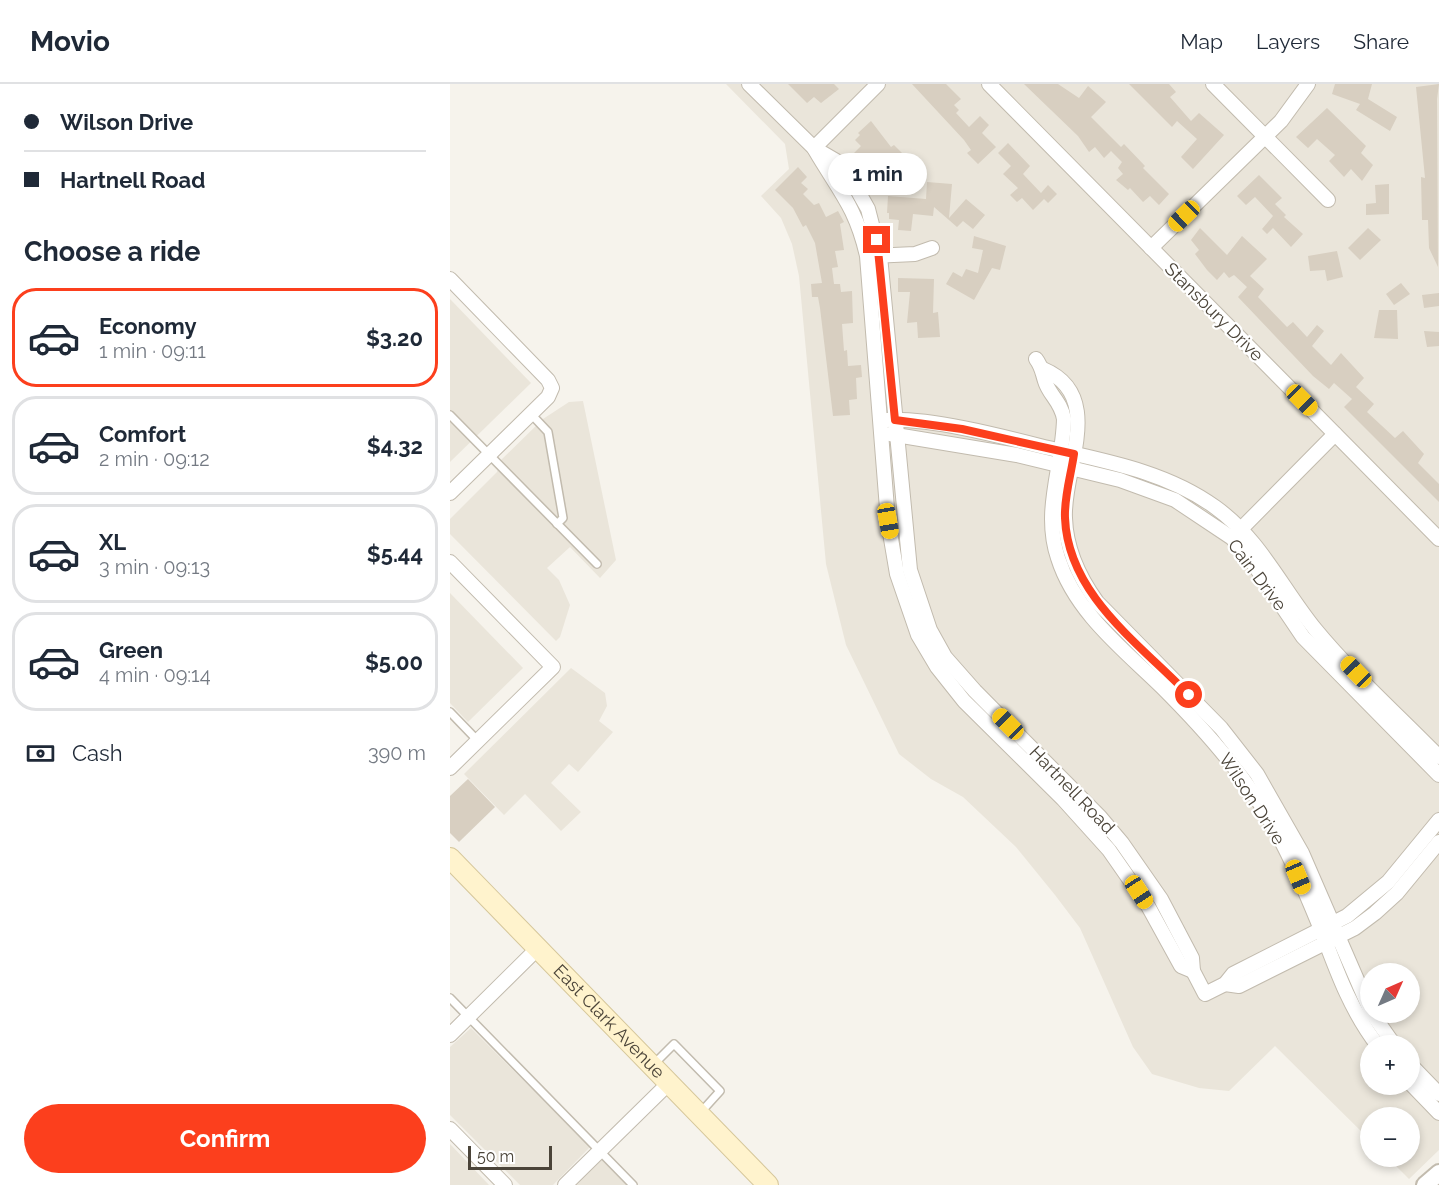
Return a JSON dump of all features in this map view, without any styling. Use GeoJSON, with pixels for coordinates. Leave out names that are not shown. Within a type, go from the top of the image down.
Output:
{"type":"FeatureCollection","features":[{"type":"Feature","properties":{"kind":"main road","name":"East Clark Avenue"},"geometry":{"type":"LineString","coordinates":[[450,858],[768,1185]]}},
{"type":"Feature","properties":{"kind":"street","name":"Hartnell Road"},"geometry":{"type":"LineString","coordinates":[[749,84],[814,148],[855,214],[874,256],[910,570],[918,599],[945,657],[1069,794]]}},
{"type":"Feature","properties":{"kind":"street"},"geometry":{"type":"LineString","coordinates":[[814,148],[878,84]]}},
{"type":"Feature","properties":{"kind":"street","name":"Stansbury Drive"},"geometry":{"type":"LineString","coordinates":[[989,84],[1439,539]]}},
{"type":"Feature","properties":{"kind":"street"},"geometry":{"type":"LineString","coordinates":[[1214,84],[1328,200]]}},
{"type":"Feature","properties":{"kind":"street"},"geometry":{"type":"LineString","coordinates":[[1151,248],[1281,121],[1308,84]]}},
{"type":"Feature","properties":{"kind":"street"},"geometry":{"type":"LineString","coordinates":[[874,256],[915,254],[932,248]]}},
{"type":"Feature","properties":{"kind":"street","name":"Hartnell Road"},"geometry":{"type":"LineString","coordinates":[[874,256],[881,427],[888,521],[905,605],[936,668],[964,701],[1122,843],[1161,899],[1192,958],[1193,971],[1205,994],[1225,984],[1233,974],[1368,918],[1397,893],[1439,842]]}},
{"type":"Feature","properties":{"kind":"street"},"geometry":{"type":"LineString","coordinates":[[450,279],[548,380],[552,388],[548,397],[450,493]]}},
{"type":"Feature","properties":{"kind":"street","name":"Wilson Drive"},"geometry":{"type":"LineString","coordinates":[[1040,364],[1045,382],[1062,409],[1066,459],[1051,507],[1052,532],[1058,558],[1068,582],[1084,609],[1221,728],[1257,774],[1302,852],[1360,986]]}},
{"type":"Feature","properties":{"kind":"street","name":"Cain Drive"},"geometry":{"type":"LineString","coordinates":[[881,427],[962,429],[1066,459],[1154,475],[1214,506],[1237,534],[1263,553],[1316,629],[1365,690],[1439,775]]}},
{"type":"Feature","properties":{"kind":"street"},"geometry":{"type":"LineString","coordinates":[[1237,534],[1335,434]]}},
{"type":"Feature","properties":{"kind":"street"},"geometry":{"type":"LineString","coordinates":[[450,562],[553,667],[450,768]]}},
{"type":"Feature","properties":{"kind":"street","name":"Wilson Drive"},"geometry":{"type":"LineString","coordinates":[[1168,684],[1245,781],[1290,859],[1352,1007],[1371,1035]]}},
{"type":"Feature","properties":{"kind":"street","name":"Cain Drive"},"geometry":{"type":"LineString","coordinates":[[1365,690],[1439,757]]}},
{"type":"Feature","properties":{"kind":"street"},"geometry":{"type":"LineString","coordinates":[[964,701],[975,691]]}},
{"type":"Feature","properties":{"kind":"street","name":"Hartnell Road"},"geometry":{"type":"LineString","coordinates":[[1336,930],[1388,882],[1439,820]]}},
{"type":"Feature","properties":{"kind":"street"},"geometry":{"type":"LineString","coordinates":[[450,1035],[538,948]]}},
{"type":"Feature","properties":{"kind":"street"},"geometry":{"type":"LineString","coordinates":[[1420,1074],[1439,1094]]}},
{"type":"Feature","properties":{"kind":"street"},"geometry":{"type":"LineString","coordinates":[[565,1185],[669,1083]]}},
{"type":"Feature","properties":{"kind":"street"},"geometry":{"type":"LineString","coordinates":[[1420,1093],[1439,1113]]}},
{"type":"Feature","properties":{"kind":"street"},"geometry":{"type":"LineString","coordinates":[[450,1129],[505,1185]]}},
{"type":"Feature","properties":{"kind":"street"},"geometry":{"type":"LineString","coordinates":[[1425,1185],[1439,1173]]}},
{"type":"Feature","properties":{"kind":"lane"},"geometry":{"type":"LineString","coordinates":[[531,414],[548,432],[563,518],[557,524]]}},
{"type":"Feature","properties":{"kind":"lane"},"geometry":{"type":"LineString","coordinates":[[450,416],[597,564]]}},
{"type":"Feature","properties":{"kind":"lane"},"geometry":{"type":"LineString","coordinates":[[450,712],[478,741]]}},
{"type":"Feature","properties":{"kind":"lane"},"geometry":{"type":"LineString","coordinates":[[450,998],[633,1185]]}},
{"type":"Feature","properties":{"kind":"lane"},"geometry":{"type":"LineString","coordinates":[[652,1066],[674,1044],[720,1091],[699,1114]]}},
{"type":"Feature","properties":{"kind":"shaded area"},"geometry":{"type":"Polygon","coordinates":[[[726,84],[1439,84],[1439,1150],[1409,1179],[1397,1167],[1420,1167],[1420,1107],[1360,1107],[1360,1130],[1275,1046],[1229,1091],[1199,1088],[1152,1074],[1133,1047],[1080,928],[1055,895],[1016,847],[963,797],[931,779],[899,754],[846,645],[826,564],[799,276],[792,244],[781,218],[761,196],[789,169],[785,144],[726,84]]]}},
{"type":"Feature","properties":{"kind":"shaded area"},"geometry":{"type":"Polygon","coordinates":[[[450,299],[531,383],[450,462],[450,299]]]}},
{"type":"Feature","properties":{"kind":"shaded area"},"geometry":{"type":"Polygon","coordinates":[[[583,401],[616,560],[600,578],[570,547],[547,568],[559,580],[570,605],[560,637],[556,641],[450,534],[450,519],[497,472],[501,460],[543,419],[569,402],[583,401]]]}},
{"type":"Feature","properties":{"kind":"shaded area"},"geometry":{"type":"Polygon","coordinates":[[[450,593],[523,668],[468,722],[450,703],[450,593]]]}},
{"type":"Feature","properties":{"kind":"shaded area"},"geometry":{"type":"Polygon","coordinates":[[[571,668],[605,693],[607,706],[599,721],[613,732],[578,772],[569,764],[551,783],[581,812],[561,831],[525,794],[504,815],[464,774],[571,668]]]}},
{"type":"Feature","properties":{"kind":"shaded area"},"geometry":{"type":"Polygon","coordinates":[[[471,1028],[590,1147],[553,1185],[520,1185],[450,1115],[450,1047],[471,1028]]]}},
{"type":"Feature","properties":{"kind":"shaded area"},"geometry":{"type":"Polygon","coordinates":[[[450,1144],[489,1185],[450,1185],[450,1144]]]}},
{"type":"Feature","properties":{"kind":"shaded area"},"geometry":{"type":"Polygon","coordinates":[[[600,1158],[627,1185],[573,1185],[600,1158]]]}},
{"type":"Feature","properties":{"kind":"building"},"geometry":{"type":"Polygon","coordinates":[[[788,84],[834,84],[839,89],[821,103],[814,97],[807,103],[788,84]]]}},
{"type":"Feature","properties":{"kind":"building"},"geometry":{"type":"Polygon","coordinates":[[[912,84],[946,84],[961,99],[954,105],[959,110],[956,113],[969,127],[980,116],[989,125],[982,133],[996,147],[978,164],[967,153],[971,150],[964,140],[912,84]]]}},
{"type":"Feature","properties":{"kind":"building"},"geometry":{"type":"Polygon","coordinates":[[[1024,84],[1058,84],[1079,98],[1088,86],[1106,102],[1091,117],[1121,147],[1124,144],[1145,166],[1143,168],[1169,194],[1159,205],[1150,196],[1143,202],[1130,188],[1128,190],[1116,180],[1123,174],[1118,168],[1122,162],[1111,151],[1104,158],[1095,147],[1089,152],[1078,136],[1024,84]]]}},
{"type":"Feature","properties":{"kind":"building"},"geometry":{"type":"Polygon","coordinates":[[[1129,84],[1169,84],[1176,92],[1170,97],[1191,121],[1199,113],[1224,135],[1193,169],[1181,157],[1197,139],[1177,121],[1172,127],[1129,84]]]}},
{"type":"Feature","properties":{"kind":"building"},"geometry":{"type":"Polygon","coordinates":[[[1335,84],[1372,84],[1368,99],[1397,117],[1390,131],[1356,110],[1360,104],[1332,94],[1335,84]]]}},
{"type":"Feature","properties":{"kind":"building"},"geometry":{"type":"Polygon","coordinates":[[[1439,84],[1437,99],[1438,267],[1429,248],[1428,220],[1422,220],[1421,177],[1425,178],[1416,87],[1439,84]]]}},
{"type":"Feature","properties":{"kind":"building"},"geometry":{"type":"Polygon","coordinates":[[[1327,108],[1366,146],[1361,153],[1373,165],[1362,181],[1351,169],[1344,177],[1329,161],[1335,155],[1317,139],[1308,148],[1296,137],[1327,108]]]}},
{"type":"Feature","properties":{"kind":"building"},"geometry":{"type":"Polygon","coordinates":[[[871,121],[891,147],[894,145],[912,163],[901,172],[899,170],[892,176],[886,170],[879,176],[854,153],[861,146],[855,140],[860,135],[858,133],[871,121]]]}},
{"type":"Feature","properties":{"kind":"building"},"geometry":{"type":"Polygon","coordinates":[[[1008,143],[1030,166],[1023,174],[1041,193],[1048,185],[1057,194],[1048,203],[1044,199],[1033,210],[1022,198],[1017,202],[1010,195],[1018,188],[1003,174],[1011,166],[998,153],[1008,143]]]}},
{"type":"Feature","properties":{"kind":"building"},"geometry":{"type":"Polygon","coordinates":[[[798,167],[807,177],[801,183],[808,189],[803,194],[814,205],[819,203],[826,217],[838,211],[844,222],[840,224],[844,250],[835,251],[838,267],[832,268],[834,284],[840,284],[841,292],[852,291],[853,323],[842,324],[844,351],[847,350],[848,366],[861,365],[862,377],[856,378],[857,399],[849,400],[850,415],[833,416],[820,308],[818,297],[812,297],[811,284],[822,283],[815,243],[806,225],[803,227],[793,208],[775,190],[798,167]]]}},
{"type":"Feature","properties":{"kind":"building"},"geometry":{"type":"Polygon","coordinates":[[[1259,175],[1282,198],[1275,204],[1286,215],[1284,217],[1303,234],[1291,247],[1273,228],[1267,234],[1262,229],[1273,216],[1255,197],[1246,205],[1237,196],[1259,175]]]}},
{"type":"Feature","properties":{"kind":"building"},"geometry":{"type":"Polygon","coordinates":[[[927,182],[952,184],[949,218],[966,199],[985,215],[973,229],[963,221],[957,227],[934,207],[933,216],[913,214],[911,231],[898,230],[899,220],[889,219],[889,213],[887,213],[888,196],[926,199],[927,182]]]}},
{"type":"Feature","properties":{"kind":"building"},"geometry":{"type":"Polygon","coordinates":[[[1389,184],[1389,214],[1366,215],[1366,204],[1376,203],[1375,185],[1389,184]]]}},
{"type":"Feature","properties":{"kind":"building"},"geometry":{"type":"Polygon","coordinates":[[[1200,228],[1227,255],[1242,236],[1267,259],[1250,276],[1264,289],[1258,297],[1287,327],[1293,322],[1307,337],[1317,325],[1324,331],[1312,346],[1331,365],[1341,353],[1364,378],[1356,387],[1374,404],[1367,412],[1395,438],[1403,431],[1424,454],[1418,463],[1439,484],[1439,502],[1344,407],[1352,399],[1334,383],[1329,389],[1313,376],[1238,297],[1247,287],[1234,275],[1229,278],[1224,272],[1217,280],[1207,270],[1195,254],[1199,250],[1191,240],[1200,228]]]}},
{"type":"Feature","properties":{"kind":"building"},"geometry":{"type":"Polygon","coordinates":[[[1368,228],[1381,240],[1360,260],[1348,248],[1368,228]]]}},
{"type":"Feature","properties":{"kind":"building"},"geometry":{"type":"Polygon","coordinates":[[[974,236],[1006,246],[1000,270],[992,268],[974,300],[946,284],[953,272],[962,277],[966,269],[978,273],[983,250],[972,248],[974,236]]]}},
{"type":"Feature","properties":{"kind":"building"},"geometry":{"type":"Polygon","coordinates":[[[1337,251],[1343,277],[1327,281],[1325,270],[1310,271],[1308,256],[1337,251]]]}},
{"type":"Feature","properties":{"kind":"building"},"geometry":{"type":"Polygon","coordinates":[[[898,278],[934,279],[933,313],[938,312],[940,337],[918,338],[917,322],[907,323],[910,292],[898,292],[898,278]]]}},
{"type":"Feature","properties":{"kind":"building"},"geometry":{"type":"Polygon","coordinates":[[[1401,283],[1410,294],[1394,305],[1386,294],[1401,283]]]}},
{"type":"Feature","properties":{"kind":"building"},"geometry":{"type":"Polygon","coordinates":[[[1439,293],[1439,306],[1424,308],[1422,295],[1439,293]]]}},
{"type":"Feature","properties":{"kind":"building"},"geometry":{"type":"Polygon","coordinates":[[[1379,310],[1397,310],[1398,339],[1374,338],[1379,310]]]}},
{"type":"Feature","properties":{"kind":"building"},"geometry":{"type":"Polygon","coordinates":[[[1424,331],[1439,332],[1439,346],[1427,347],[1424,331]]]}},
{"type":"Feature","properties":{"kind":"building"},"geometry":{"type":"Polygon","coordinates":[[[468,779],[495,807],[459,842],[450,833],[450,796],[468,779]]]}},
{"type":"Feature","properties":{"kind":"route"},"geometry":{"type":"LineString","coordinates":[[877,240],[895,420],[962,429],[1074,454],[1067,489],[1066,536],[1083,584],[1097,602],[1189,695]]}}]}
